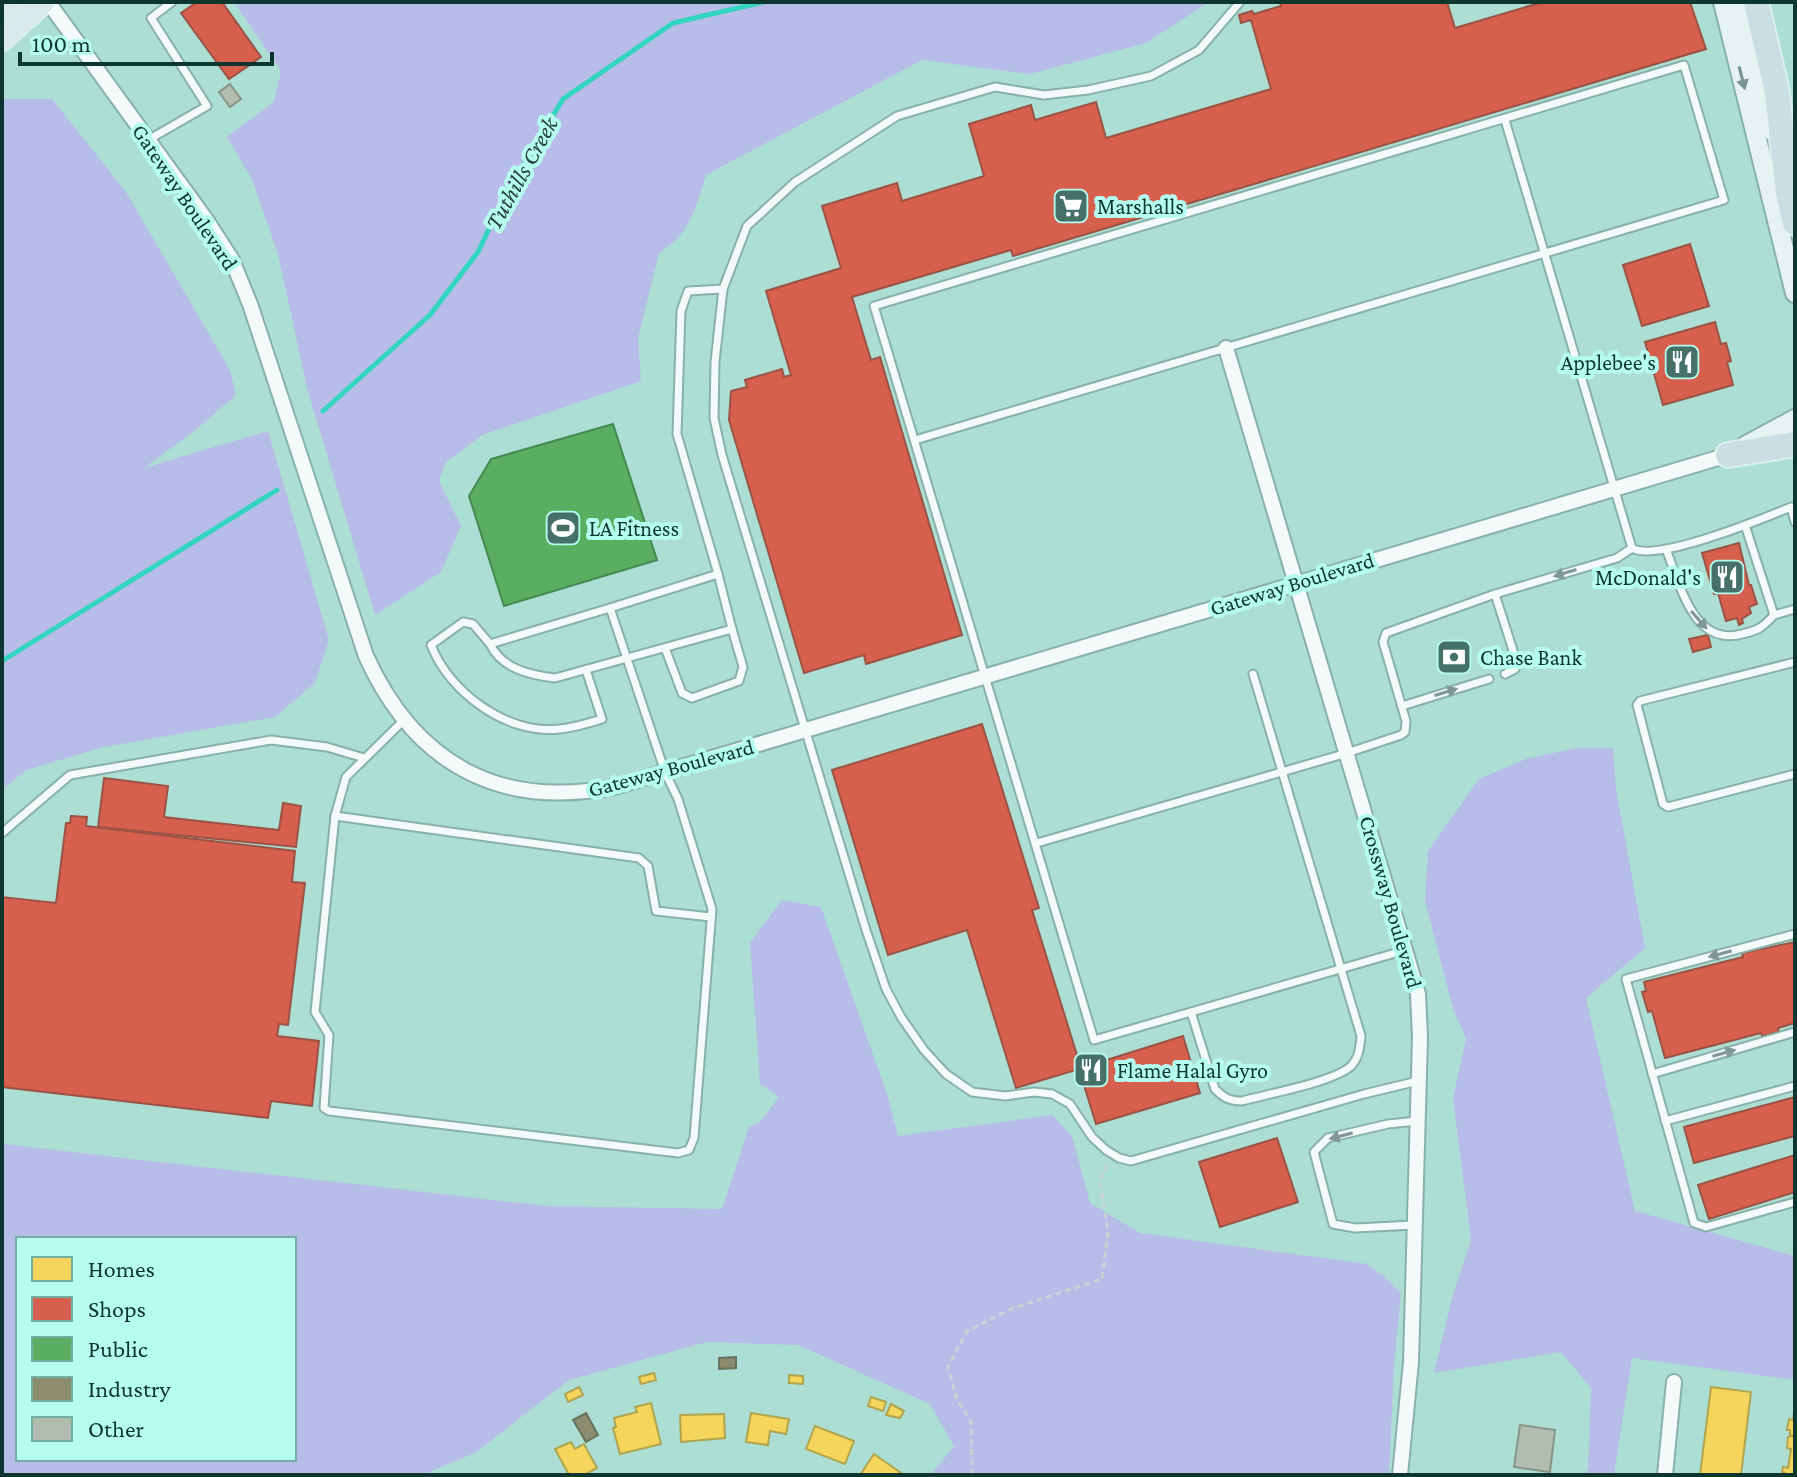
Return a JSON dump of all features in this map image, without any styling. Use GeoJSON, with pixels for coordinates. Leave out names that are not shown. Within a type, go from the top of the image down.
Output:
{"type":"FeatureCollection","features":[{"type":"Feature","properties":{"kind":"highway"},"geometry":{"type":"LineString","coordinates":[[1756,2],[1777,92],[1788,193],[1795,223]]}},
{"type":"Feature","properties":{"kind":"highway"},"geometry":{"type":"LineString","coordinates":[[1728,455],[1795,444]]}},
{"type":"Feature","properties":{"kind":"main road"},"geometry":{"type":"LineString","coordinates":[[2,5],[9,2]]}},
{"type":"Feature","properties":{"kind":"main road"},"geometry":{"type":"LineString","coordinates":[[2,39],[46,2]]}},
{"type":"Feature","properties":{"kind":"main road"},"geometry":{"type":"LineString","coordinates":[[1723,2],[1795,293]]}},
{"type":"Feature","properties":{"kind":"main road"},"geometry":{"type":"LineString","coordinates":[[1741,2],[1788,193]]}},
{"type":"Feature","properties":{"kind":"main road"},"geometry":{"type":"LineString","coordinates":[[1728,455],[1795,419]]}},
{"type":"Feature","properties":{"kind":"street","name":"Gateway Boulevard"},"geometry":{"type":"LineString","coordinates":[[46,2],[220,241],[240,280],[366,656],[377,680],[403,721],[431,748],[450,762],[490,781],[534,792],[557,794],[598,790],[1728,455]]}},
{"type":"Feature","properties":{"kind":"street","name":"Crossway Boulevard"},"geometry":{"type":"LineString","coordinates":[[1226,348],[1294,584],[1406,950],[1419,1006],[1411,1362],[1400,1475]]}},
{"type":"Feature","properties":{"kind":"street"},"geometry":{"type":"LineString","coordinates":[[1665,1475],[1674,1382]]}},
{"type":"Feature","properties":{"kind":"lane"},"geometry":{"type":"LineString","coordinates":[[148,140],[207,106],[151,18],[172,2]]}},
{"type":"Feature","properties":{"kind":"lane"},"geometry":{"type":"LineString","coordinates":[[1240,2],[1199,50],[1151,76],[1088,90],[1044,95],[995,87],[897,116],[795,182],[747,226],[723,289],[715,362],[714,418],[722,455],[804,731],[886,989],[924,1050],[946,1074],[972,1092],[1005,1096],[1034,1092],[1052,1094],[1070,1104],[1092,1137],[1111,1154],[1131,1161],[1418,1081]]}},
{"type":"Feature","properties":{"kind":"lane"},"geometry":{"type":"LineString","coordinates":[[915,440],[1724,200],[1684,65],[874,306],[1094,1040],[1406,950]]}},
{"type":"Feature","properties":{"kind":"lane"},"geometry":{"type":"LineString","coordinates":[[1505,120],[1632,548]]}},
{"type":"Feature","properties":{"kind":"lane"},"geometry":{"type":"LineString","coordinates":[[665,648],[682,693],[692,698],[739,681],[743,667],[677,434],[681,311],[688,291],[723,289]]}},
{"type":"Feature","properties":{"kind":"lane"},"geometry":{"type":"LineString","coordinates":[[1632,548],[1645,553],[1666,549],[1745,525],[1791,507],[1795,522]]}},
{"type":"Feature","properties":{"kind":"lane"},"geometry":{"type":"LineString","coordinates":[[1745,525],[1774,615]]}},
{"type":"Feature","properties":{"kind":"lane"},"geometry":{"type":"LineString","coordinates":[[1037,843],[1347,753],[1405,732],[1406,721],[1383,642],[1386,633],[1495,594],[1617,558],[1632,548]]}},
{"type":"Feature","properties":{"kind":"lane"},"geometry":{"type":"LineString","coordinates":[[1666,549],[1690,611],[1709,632],[1730,638],[1746,634],[1761,629],[1774,615],[1795,609]]}},
{"type":"Feature","properties":{"kind":"lane"},"geometry":{"type":"LineString","coordinates":[[490,644],[718,574]]}},
{"type":"Feature","properties":{"kind":"lane"},"geometry":{"type":"LineString","coordinates":[[1495,594],[1517,663],[1515,669],[1505,674]]}},
{"type":"Feature","properties":{"kind":"lane"},"geometry":{"type":"LineString","coordinates":[[403,721],[346,777],[335,816],[315,1012],[329,1035],[323,1105],[329,1111],[678,1153],[689,1150],[694,1138],[712,909],[678,799],[665,772],[610,608]]}},
{"type":"Feature","properties":{"kind":"lane"},"geometry":{"type":"LineString","coordinates":[[586,670],[602,719],[557,730],[534,728],[502,718],[473,702],[455,685],[431,645],[463,622],[473,624],[495,655],[515,669],[535,676],[555,678],[732,629]]}},
{"type":"Feature","properties":{"kind":"lane"},"geometry":{"type":"LineString","coordinates":[[1795,662],[1640,701],[1637,705],[1663,804],[1668,807],[1795,774]]}},
{"type":"Feature","properties":{"kind":"lane"},"geometry":{"type":"LineString","coordinates":[[1191,1012],[1211,1079],[1223,1097],[1242,1101],[1332,1077],[1351,1066],[1360,1048],[1361,1036],[1253,674]]}},
{"type":"Feature","properties":{"kind":"lane"},"geometry":{"type":"LineString","coordinates":[[1402,706],[1489,679]]}},
{"type":"Feature","properties":{"kind":"lane"},"geometry":{"type":"LineString","coordinates":[[2,833],[70,775],[271,740],[327,747],[364,758]]}},
{"type":"Feature","properties":{"kind":"lane"},"geometry":{"type":"LineString","coordinates":[[335,816],[639,858],[648,866],[656,911],[711,917]]}},
{"type":"Feature","properties":{"kind":"lane"},"geometry":{"type":"LineString","coordinates":[[1795,934],[1626,979],[1697,1226],[1706,1227],[1795,1202]]}},
{"type":"Feature","properties":{"kind":"lane"},"geometry":{"type":"LineString","coordinates":[[1652,1074],[1795,1032]]}},
{"type":"Feature","properties":{"kind":"lane"},"geometry":{"type":"LineString","coordinates":[[1665,1121],[1795,1086]]}},
{"type":"Feature","properties":{"kind":"lane"},"geometry":{"type":"LineString","coordinates":[[1414,1225],[1355,1228],[1333,1224],[1314,1152],[1328,1138],[1388,1124],[1417,1121]]}},
{"type":"Feature","properties":{"kind":"path"},"geometry":{"type":"LineString","coordinates":[[972,1475],[971,1422],[957,1399],[948,1367],[967,1331],[1011,1309],[1102,1279],[1108,1232],[1100,1181],[1111,1154]]}},
{"type":"Feature","properties":{"kind":"shaded area"},"geometry":{"type":"Polygon","coordinates":[[[234,2],[1209,2],[1146,43],[1030,74],[922,60],[706,175],[695,210],[685,228],[659,253],[638,338],[641,381],[482,435],[445,463],[439,481],[461,526],[441,572],[375,615],[307,388],[278,254],[252,179],[227,137],[274,102],[281,71],[234,2]]]}},
{"type":"Feature","properties":{"kind":"shaded area"},"geometry":{"type":"Polygon","coordinates":[[[2,99],[52,99],[126,192],[230,370],[236,395],[144,468],[268,431],[329,640],[315,683],[275,717],[104,747],[26,770],[2,790],[2,99]]]}},
{"type":"Feature","properties":{"kind":"shaded area"},"geometry":{"type":"Polygon","coordinates":[[[1576,748],[1613,748],[1616,789],[1645,948],[1586,998],[1635,1211],[1795,1256],[1795,1380],[1632,1358],[1614,1475],[1584,1475],[1588,1469],[1591,1388],[1561,1352],[1434,1373],[1452,1298],[1471,1240],[1453,1098],[1466,1038],[1453,1009],[1425,901],[1428,851],[1479,779],[1526,759],[1576,748]]]}},
{"type":"Feature","properties":{"kind":"shaded area"},"geometry":{"type":"Polygon","coordinates":[[[782,900],[821,907],[888,1097],[898,1136],[1052,1115],[1072,1136],[1090,1203],[1140,1233],[1367,1264],[1401,1293],[1389,1475],[931,1475],[954,1446],[930,1404],[798,1345],[707,1342],[569,1380],[475,1453],[422,1475],[2,1475],[2,1144],[547,1206],[722,1209],[749,1127],[761,1121],[779,1097],[760,1084],[750,943],[782,900]]]}},
{"type":"Feature","properties":{"kind":"building: Homes"},"geometry":{"type":"Polygon","coordinates":[[[654,1373],[656,1380],[641,1384],[639,1377],[654,1373]]]}},
{"type":"Feature","properties":{"kind":"building: Homes"},"geometry":{"type":"Polygon","coordinates":[[[789,1375],[803,1376],[803,1384],[789,1383],[789,1375]]]}},
{"type":"Feature","properties":{"kind":"building: Homes"},"geometry":{"type":"Polygon","coordinates":[[[579,1387],[583,1395],[568,1402],[565,1394],[579,1387]]]}},
{"type":"Feature","properties":{"kind":"building: Homes"},"geometry":{"type":"Polygon","coordinates":[[[1711,1387],[1751,1392],[1741,1475],[1700,1475],[1711,1387]]]}},
{"type":"Feature","properties":{"kind":"building: Homes"},"geometry":{"type":"Polygon","coordinates":[[[871,1397],[886,1402],[883,1411],[868,1406],[871,1397]]]}},
{"type":"Feature","properties":{"kind":"building: Homes"},"geometry":{"type":"Polygon","coordinates":[[[651,1403],[661,1444],[620,1454],[613,1428],[616,1427],[614,1418],[637,1412],[635,1407],[651,1403]]]}},
{"type":"Feature","properties":{"kind":"building: Homes"},"geometry":{"type":"Polygon","coordinates":[[[1795,1403],[1795,1475],[1789,1475],[1782,1472],[1783,1467],[1788,1468],[1791,1449],[1787,1448],[1788,1437],[1793,1436],[1787,1430],[1789,1419],[1793,1420],[1795,1403]]]}},
{"type":"Feature","properties":{"kind":"building: Homes"},"geometry":{"type":"Polygon","coordinates":[[[891,1404],[904,1411],[900,1418],[886,1415],[891,1404]]]}},
{"type":"Feature","properties":{"kind":"building: Homes"},"geometry":{"type":"Polygon","coordinates":[[[751,1413],[789,1419],[786,1434],[770,1431],[768,1445],[746,1442],[751,1413]]]}},
{"type":"Feature","properties":{"kind":"building: Homes"},"geometry":{"type":"Polygon","coordinates":[[[724,1414],[725,1438],[681,1442],[680,1415],[724,1414]]]}},
{"type":"Feature","properties":{"kind":"building: Homes"},"geometry":{"type":"Polygon","coordinates":[[[815,1426],[854,1441],[845,1464],[806,1449],[815,1426]]]}},
{"type":"Feature","properties":{"kind":"building: Homes"},"geometry":{"type":"Polygon","coordinates":[[[571,1442],[575,1449],[584,1444],[597,1468],[584,1475],[569,1475],[555,1449],[571,1442]]]}},
{"type":"Feature","properties":{"kind":"building: Homes"},"geometry":{"type":"Polygon","coordinates":[[[874,1454],[904,1475],[860,1475],[874,1454]]]}},
{"type":"Feature","properties":{"kind":"building: Shops"},"geometry":{"type":"Polygon","coordinates":[[[197,2],[222,2],[261,57],[229,79],[181,13],[197,2]]]}},
{"type":"Feature","properties":{"kind":"building: Shops"},"geometry":{"type":"Polygon","coordinates":[[[1280,2],[1447,2],[1455,28],[1543,2],[1690,2],[1706,49],[1013,256],[1011,250],[852,297],[871,360],[880,357],[962,635],[866,664],[864,655],[804,673],[729,420],[731,391],[747,387],[745,380],[782,369],[784,377],[791,375],[766,291],[841,268],[822,206],[897,183],[902,201],[984,176],[969,124],[1031,105],[1035,120],[1096,102],[1106,138],[1271,89],[1251,20],[1241,23],[1239,15],[1281,6],[1280,2]]]}},
{"type":"Feature","properties":{"kind":"building: Shops"},"geometry":{"type":"Polygon","coordinates":[[[1690,244],[1709,306],[1642,326],[1623,265],[1690,244]]]}},
{"type":"Feature","properties":{"kind":"building: Shops"},"geometry":{"type":"Polygon","coordinates":[[[1715,322],[1721,344],[1726,343],[1733,385],[1663,405],[1645,342],[1715,322]]]}},
{"type":"Feature","properties":{"kind":"building: Shops","name":"McDonald's"},"geometry":{"type":"Polygon","coordinates":[[[1739,543],[1757,604],[1749,607],[1751,613],[1739,625],[1737,618],[1726,621],[1702,553],[1739,543]]]}},
{"type":"Feature","properties":{"kind":"building: Shops"},"geometry":{"type":"Polygon","coordinates":[[[1708,635],[1711,647],[1693,652],[1689,639],[1708,635]]]}},
{"type":"Feature","properties":{"kind":"building: Shops"},"geometry":{"type":"Polygon","coordinates":[[[982,724],[1039,908],[1032,910],[1081,1068],[1183,1036],[1200,1093],[1096,1124],[1079,1069],[1016,1088],[967,930],[888,955],[832,770],[982,724]]]}},
{"type":"Feature","properties":{"kind":"building: Shops"},"geometry":{"type":"Polygon","coordinates":[[[104,778],[168,786],[164,817],[279,830],[283,803],[301,806],[296,847],[98,827],[104,778]]]}},
{"type":"Feature","properties":{"kind":"building: Shops"},"geometry":{"type":"Polygon","coordinates":[[[71,816],[87,817],[86,826],[295,851],[292,882],[305,883],[288,1025],[279,1024],[277,1036],[319,1041],[312,1106],[271,1101],[268,1118],[2,1087],[2,897],[56,903],[66,823],[70,823],[71,816]]]}},
{"type":"Feature","properties":{"kind":"building: Shops"},"geometry":{"type":"Polygon","coordinates":[[[1795,942],[1795,1023],[1778,1028],[1779,1032],[1762,1036],[1761,1033],[1665,1058],[1652,1011],[1648,1012],[1642,992],[1646,991],[1644,982],[1743,957],[1742,953],[1795,942]]]}},
{"type":"Feature","properties":{"kind":"building: Shops"},"geometry":{"type":"Polygon","coordinates":[[[1795,1097],[1795,1136],[1694,1163],[1684,1127],[1795,1097]]]}},
{"type":"Feature","properties":{"kind":"building: Shops"},"geometry":{"type":"Polygon","coordinates":[[[1277,1138],[1298,1202],[1220,1227],[1199,1162],[1277,1138]]]}},
{"type":"Feature","properties":{"kind":"building: Shops"},"geometry":{"type":"Polygon","coordinates":[[[1795,1155],[1795,1192],[1709,1219],[1698,1185],[1795,1155]]]}},
{"type":"Feature","properties":{"kind":"building: Public","name":"LA Fitness"},"geometry":{"type":"Polygon","coordinates":[[[613,424],[657,560],[504,606],[469,496],[491,459],[613,424]]]}},
{"type":"Feature","properties":{"kind":"building: Industry"},"geometry":{"type":"Polygon","coordinates":[[[736,1357],[736,1368],[719,1369],[719,1358],[736,1357]]]}},
{"type":"Feature","properties":{"kind":"building: Industry"},"geometry":{"type":"Polygon","coordinates":[[[586,1413],[598,1435],[586,1442],[573,1420],[586,1413]]]}},
{"type":"Feature","properties":{"kind":"building: Other"},"geometry":{"type":"Polygon","coordinates":[[[230,84],[241,99],[230,107],[219,92],[230,84]]]}},
{"type":"Feature","properties":{"kind":"building: Other"},"geometry":{"type":"Polygon","coordinates":[[[1520,1425],[1555,1430],[1550,1472],[1514,1467],[1520,1425]]]}},
{"type":"Feature","properties":{"kind":"waterway","name":"Tuthills Creek"},"geometry":{"type":"LineString","coordinates":[[323,411],[430,315],[478,252],[504,197],[563,99],[673,23],[764,2]]}},
{"type":"Feature","properties":{"kind":"waterway","name":"Tuthills Creek"},"geometry":{"type":"LineString","coordinates":[[2,661],[277,490]]}},
{"type":"Feature","properties":{"kind":"place","name":"Marshalls"},"geometry":{"type":"Point","coordinates":[1071,206]}},
{"type":"Feature","properties":{"kind":"place","name":"Applebee's"},"geometry":{"type":"Point","coordinates":[1682,362]}},
{"type":"Feature","properties":{"kind":"place","name":"LA Fitness"},"geometry":{"type":"Point","coordinates":[563,528]}},
{"type":"Feature","properties":{"kind":"place","name":"McDonald's"},"geometry":{"type":"Point","coordinates":[1727,577]}},
{"type":"Feature","properties":{"kind":"place","name":"Chase Bank"},"geometry":{"type":"Point","coordinates":[1454,657]}},
{"type":"Feature","properties":{"kind":"place","name":"Flame Halal Gyro"},"geometry":{"type":"Point","coordinates":[1091,1070]}}]}
